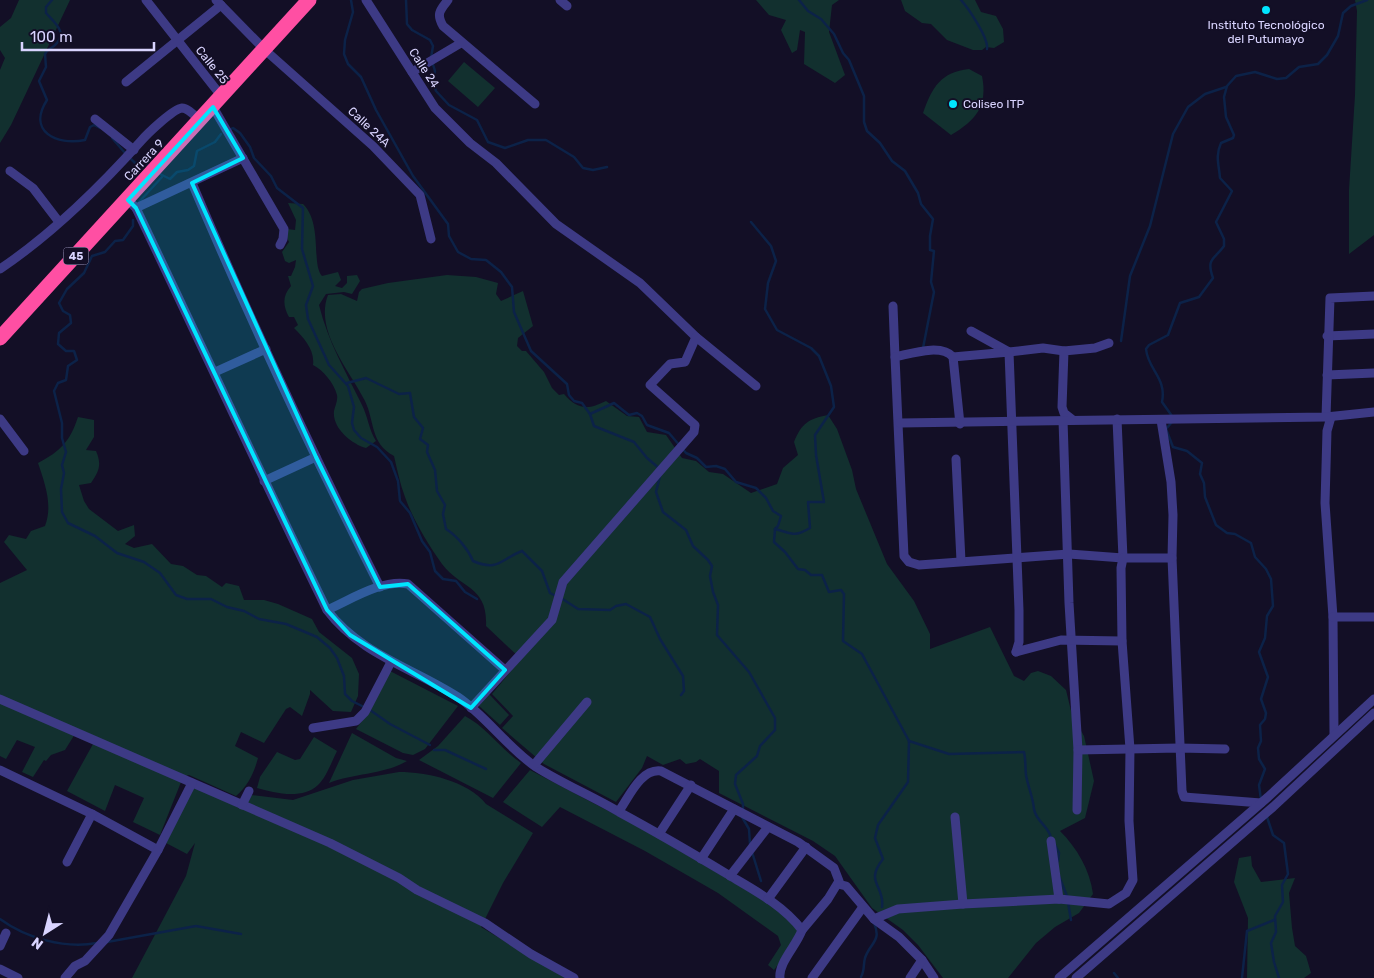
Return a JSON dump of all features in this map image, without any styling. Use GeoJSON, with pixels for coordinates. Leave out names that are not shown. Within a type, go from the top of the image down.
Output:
{"type":"FeatureCollection","features":[{"type":"Feature","properties":{"kind":"highway","name":"Carrera 9"},"geometry":{"type":"LineString","coordinates":[[0,338],[132,204],[155,171],[309,0]]}},
{"type":"Feature","properties":{"kind":"street","name":"Calle 25"},"geometry":{"type":"LineString","coordinates":[[146,0],[177,40],[218,102],[243,158],[284,229],[280,245]]}},
{"type":"Feature","properties":{"kind":"street","name":"Calle 24"},"geometry":{"type":"LineString","coordinates":[[366,0],[434,108],[470,143],[496,163],[556,224],[640,283],[696,338],[756,386]]}},
{"type":"Feature","properties":{"kind":"street"},"geometry":{"type":"LineString","coordinates":[[448,0],[439,11],[438,18],[442,26],[535,104]]}},
{"type":"Feature","properties":{"kind":"street"},"geometry":{"type":"LineString","coordinates":[[126,82],[177,40],[218,2],[265,50]]}},
{"type":"Feature","properties":{"kind":"street"},"geometry":{"type":"LineString","coordinates":[[412,72],[461,43]]}},
{"type":"Feature","properties":{"kind":"street","name":"Calle 24A"},"geometry":{"type":"LineString","coordinates":[[265,50],[373,146],[420,195],[432,239]]}},
{"type":"Feature","properties":{"kind":"street"},"geometry":{"type":"LineString","coordinates":[[0,269],[20,256],[59,222],[112,174],[152,130],[179,109],[186,109],[201,121]]}},
{"type":"Feature","properties":{"kind":"street"},"geometry":{"type":"LineString","coordinates":[[95,119],[134,150]]}},
{"type":"Feature","properties":{"kind":"street"},"geometry":{"type":"LineString","coordinates":[[243,158],[192,183],[132,204],[215,372],[264,481],[327,610],[350,635],[391,662],[439,686],[471,708],[501,738],[534,765],[619,811],[768,899],[792,916],[802,930]]}},
{"type":"Feature","properties":{"kind":"street"},"geometry":{"type":"LineString","coordinates":[[10,171],[33,188],[59,222]]}},
{"type":"Feature","properties":{"kind":"street"},"geometry":{"type":"LineString","coordinates":[[192,183],[316,457],[380,587]]}},
{"type":"Feature","properties":{"kind":"street"},"geometry":{"type":"LineString","coordinates":[[1334,734],[1333,616],[1325,503],[1328,417],[1327,336],[1330,298],[1374,296]]}},
{"type":"Feature","properties":{"kind":"street"},"geometry":{"type":"LineString","coordinates":[[893,306],[900,423],[904,556],[909,562],[919,565],[1069,554],[1123,558],[1172,558]]}},
{"type":"Feature","properties":{"kind":"street"},"geometry":{"type":"LineString","coordinates":[[971,331],[1009,352]]}},
{"type":"Feature","properties":{"kind":"street"},"geometry":{"type":"LineString","coordinates":[[1327,336],[1374,334]]}},
{"type":"Feature","properties":{"kind":"street"},"geometry":{"type":"LineString","coordinates":[[471,708],[552,620],[562,582],[694,432],[695,425],[650,385],[670,364],[685,362],[696,338]]}},
{"type":"Feature","properties":{"kind":"street"},"geometry":{"type":"LineString","coordinates":[[895,357],[935,351],[948,352],[953,356],[1043,348],[1064,351],[1096,348],[1109,343]]}},
{"type":"Feature","properties":{"kind":"street"},"geometry":{"type":"LineString","coordinates":[[215,372],[266,349]]}},
{"type":"Feature","properties":{"kind":"street"},"geometry":{"type":"LineString","coordinates":[[1064,351],[1062,407],[1064,413],[1073,420]]}},
{"type":"Feature","properties":{"kind":"street"},"geometry":{"type":"LineString","coordinates":[[1009,352],[1019,642],[1016,652],[1061,640],[1072,642],[1122,641]]}},
{"type":"Feature","properties":{"kind":"street"},"geometry":{"type":"LineString","coordinates":[[953,356],[960,424]]}},
{"type":"Feature","properties":{"kind":"street"},"geometry":{"type":"LineString","coordinates":[[1327,375],[1374,373]]}},
{"type":"Feature","properties":{"kind":"street"},"geometry":{"type":"LineString","coordinates":[[900,423],[960,424],[1063,420],[1328,417],[1374,412],[1374,416]]}},
{"type":"Feature","properties":{"kind":"street"},"geometry":{"type":"LineString","coordinates":[[0,419],[24,451]]}},
{"type":"Feature","properties":{"kind":"street"},"geometry":{"type":"LineString","coordinates":[[1063,420],[1078,750],[1077,810]]}},
{"type":"Feature","properties":{"kind":"street"},"geometry":{"type":"LineString","coordinates":[[874,919],[898,909],[963,904],[1059,899],[1109,904],[1126,893],[1132,885],[1130,749],[1122,641],[1121,568],[1123,558],[1117,420]]}},
{"type":"Feature","properties":{"kind":"street"},"geometry":{"type":"LineString","coordinates":[[1169,420],[1179,748],[1184,797],[1261,803]]}},
{"type":"Feature","properties":{"kind":"street"},"geometry":{"type":"LineString","coordinates":[[264,481],[316,457]]}},
{"type":"Feature","properties":{"kind":"street"},"geometry":{"type":"LineString","coordinates":[[956,459],[961,561]]}},
{"type":"Feature","properties":{"kind":"street"},"geometry":{"type":"LineString","coordinates":[[327,610],[380,587],[401,582],[408,584],[505,670]]}},
{"type":"Feature","properties":{"kind":"street"},"geometry":{"type":"LineString","coordinates":[[1333,616],[1374,617]]}},
{"type":"Feature","properties":{"kind":"street"},"geometry":{"type":"LineString","coordinates":[[312,728],[356,721],[365,712],[391,662]]}},
{"type":"Feature","properties":{"kind":"street"},"geometry":{"type":"LineString","coordinates":[[0,699],[330,843],[399,878],[417,890],[485,923],[531,954],[574,978]]}},
{"type":"Feature","properties":{"kind":"street"},"geometry":{"type":"LineString","coordinates":[[1059,978],[1261,803],[1374,699]]}},
{"type":"Feature","properties":{"kind":"street"},"geometry":{"type":"LineString","coordinates":[[534,765],[587,702]]}},
{"type":"Feature","properties":{"kind":"street"},"geometry":{"type":"LineString","coordinates":[[1076,978],[1273,807],[1374,713]]}},
{"type":"Feature","properties":{"kind":"street"},"geometry":{"type":"LineString","coordinates":[[1078,750],[1179,748],[1224,750]]}},
{"type":"Feature","properties":{"kind":"street"},"geometry":{"type":"LineString","coordinates":[[0,770],[92,814],[158,850]]}},
{"type":"Feature","properties":{"kind":"street"},"geometry":{"type":"LineString","coordinates":[[619,811],[644,775],[654,770],[661,771],[806,847],[834,868],[839,879],[838,884],[802,930],[798,943],[781,968],[780,978]]}},
{"type":"Feature","properties":{"kind":"street"},"geometry":{"type":"LineString","coordinates":[[0,779],[12,777]]}},
{"type":"Feature","properties":{"kind":"street"},"geometry":{"type":"LineString","coordinates":[[65,978],[75,966],[85,960],[109,935],[158,850],[192,783]]}},
{"type":"Feature","properties":{"kind":"street"},"geometry":{"type":"LineString","coordinates":[[659,834],[690,785]]}},
{"type":"Feature","properties":{"kind":"street"},"geometry":{"type":"LineString","coordinates":[[242,805],[249,791]]}},
{"type":"Feature","properties":{"kind":"street"},"geometry":{"type":"LineString","coordinates":[[701,858],[734,809]]}},
{"type":"Feature","properties":{"kind":"street"},"geometry":{"type":"LineString","coordinates":[[67,862],[92,814]]}},
{"type":"Feature","properties":{"kind":"street"},"geometry":{"type":"LineString","coordinates":[[955,817],[963,904]]}},
{"type":"Feature","properties":{"kind":"street"},"geometry":{"type":"LineString","coordinates":[[730,876],[768,827]]}},
{"type":"Feature","properties":{"kind":"street"},"geometry":{"type":"LineString","coordinates":[[1051,841],[1059,899]]}},
{"type":"Feature","properties":{"kind":"street"},"geometry":{"type":"LineString","coordinates":[[768,899],[806,847]]}},
{"type":"Feature","properties":{"kind":"street"},"geometry":{"type":"LineString","coordinates":[[838,884],[846,886],[874,919],[899,937],[922,960],[934,978]]}},
{"type":"Feature","properties":{"kind":"street"},"geometry":{"type":"LineString","coordinates":[[812,978],[863,907]]}},
{"type":"Feature","properties":{"kind":"street"},"geometry":{"type":"LineString","coordinates":[[0,946],[6,933]]}},
{"type":"Feature","properties":{"kind":"street"},"geometry":{"type":"LineString","coordinates":[[910,978],[922,960]]}},
{"type":"Feature","properties":{"kind":"street"},"geometry":{"type":"LineString","coordinates":[[0,969],[18,978]]}},
{"type":"Feature","properties":{"kind":"highlighted area"},"geometry":{"type":"Polygon","coordinates":[[[213,107],[243,158],[192,183],[316,457],[380,587],[408,584],[505,670],[471,708],[350,635],[327,610],[136,208],[128,200],[213,107]]]}},
{"type":"Feature","properties":{"kind":"green space"},"geometry":{"type":"Polygon","coordinates":[[[19,0],[70,0],[11,125],[0,143],[0,70],[5,58],[0,50],[0,27],[11,18],[19,0]]]}},
{"type":"Feature","properties":{"kind":"green space"},"geometry":{"type":"Polygon","coordinates":[[[756,0],[839,0],[832,5],[829,32],[845,75],[835,83],[804,64],[805,32],[800,30],[797,50],[792,53],[781,30],[786,20],[769,15],[756,0]]]}},
{"type":"Feature","properties":{"kind":"green space"},"geometry":{"type":"Polygon","coordinates":[[[901,0],[975,0],[981,12],[996,16],[1003,29],[1004,42],[994,48],[986,47],[982,50],[973,50],[947,40],[931,24],[922,23],[905,11],[901,0]]]}},
{"type":"Feature","properties":{"kind":"green space"},"geometry":{"type":"Polygon","coordinates":[[[1355,0],[1374,0],[1374,235],[1349,254],[1349,190],[1355,95],[1357,11],[1355,0]]]}},
{"type":"Feature","properties":{"kind":"green space"},"geometry":{"type":"Polygon","coordinates":[[[464,62],[495,88],[478,107],[448,81],[464,62]]]}},
{"type":"Feature","properties":{"kind":"green space","name":"Coliseo ITP"},"geometry":{"type":"Polygon","coordinates":[[[969,69],[982,76],[983,96],[981,104],[973,118],[951,135],[923,113],[934,88],[939,82],[951,73],[969,69]]]}},
{"type":"Feature","properties":{"kind":"green space"},"geometry":{"type":"Polygon","coordinates":[[[288,203],[303,204],[309,212],[315,232],[317,262],[322,276],[338,272],[341,280],[335,286],[342,288],[347,283],[347,276],[357,275],[360,281],[352,294],[344,292],[326,294],[319,305],[332,344],[362,405],[376,441],[366,448],[349,439],[336,423],[334,411],[337,399],[336,390],[328,377],[313,365],[311,349],[294,328],[298,325],[294,317],[289,317],[286,309],[284,301],[291,286],[288,276],[291,276],[296,260],[289,263],[285,261],[282,252],[289,242],[285,233],[287,229],[295,230],[296,220],[288,203]]]}},
{"type":"Feature","properties":{"kind":"green space"},"geometry":{"type":"Polygon","coordinates":[[[447,275],[476,277],[498,283],[496,294],[501,301],[523,291],[533,326],[518,338],[517,346],[522,351],[526,351],[544,372],[552,388],[559,395],[564,394],[574,403],[584,407],[594,406],[606,401],[627,416],[639,417],[647,432],[666,435],[682,458],[696,461],[709,472],[723,474],[751,493],[777,484],[783,468],[798,455],[794,442],[800,430],[811,420],[828,415],[837,429],[852,470],[856,489],[887,564],[914,601],[930,634],[930,649],[990,627],[1014,676],[1024,681],[1031,673],[1038,671],[1051,676],[1066,690],[1072,715],[1084,736],[1094,781],[1085,818],[1060,831],[1082,860],[1089,876],[1093,894],[1079,913],[1055,927],[1036,943],[1008,978],[943,978],[918,945],[903,930],[872,908],[835,856],[813,841],[719,793],[719,771],[700,759],[686,764],[680,759],[663,765],[647,756],[642,768],[616,802],[544,764],[502,728],[513,716],[492,694],[521,659],[486,626],[483,603],[478,595],[449,572],[421,532],[405,497],[394,456],[386,451],[377,438],[365,401],[336,350],[326,323],[325,309],[328,295],[341,294],[357,301],[359,292],[362,289],[388,283],[447,275]]]}},
{"type":"Feature","properties":{"kind":"green space"},"geometry":{"type":"Polygon","coordinates":[[[78,417],[94,420],[94,437],[86,450],[96,451],[99,464],[98,471],[91,483],[79,485],[84,501],[89,509],[118,531],[134,525],[135,536],[125,544],[134,548],[152,544],[171,564],[183,566],[197,575],[206,576],[222,587],[226,583],[239,586],[244,600],[264,600],[312,619],[319,632],[352,658],[359,674],[358,696],[351,712],[333,711],[310,690],[302,716],[290,707],[286,709],[264,743],[241,732],[235,746],[258,758],[250,779],[236,796],[189,775],[183,777],[160,835],[133,822],[144,798],[115,785],[105,811],[67,791],[93,744],[75,734],[65,750],[51,755],[46,761],[44,760],[33,777],[22,772],[35,747],[17,740],[6,759],[0,756],[0,583],[27,570],[4,542],[9,535],[26,539],[31,531],[45,526],[48,502],[38,463],[59,450],[72,433],[78,417]]]}},
{"type":"Feature","properties":{"kind":"green space"},"geometry":{"type":"Polygon","coordinates":[[[390,671],[458,706],[425,749],[413,755],[403,753],[356,729],[368,713],[390,671]]]}},
{"type":"Feature","properties":{"kind":"green space"},"geometry":{"type":"Polygon","coordinates":[[[489,694],[509,715],[500,725],[478,705],[489,694]]]}},
{"type":"Feature","properties":{"kind":"green space"},"geometry":{"type":"Polygon","coordinates":[[[465,716],[480,726],[521,763],[493,798],[419,760],[438,746],[465,716]]]}},
{"type":"Feature","properties":{"kind":"green space"},"geometry":{"type":"Polygon","coordinates":[[[352,733],[396,758],[407,761],[388,769],[329,783],[352,733]]]}},
{"type":"Feature","properties":{"kind":"green space"},"geometry":{"type":"Polygon","coordinates":[[[314,737],[337,751],[326,774],[318,785],[312,790],[297,794],[272,792],[257,788],[260,777],[277,752],[295,760],[300,759],[314,737]]]}},
{"type":"Feature","properties":{"kind":"green space"},"geometry":{"type":"Polygon","coordinates":[[[530,770],[641,828],[775,907],[798,930],[790,949],[774,970],[768,965],[781,945],[778,936],[718,893],[645,851],[560,807],[542,827],[503,802],[530,770]]]}},
{"type":"Feature","properties":{"kind":"green space"},"geometry":{"type":"Polygon","coordinates":[[[399,772],[434,776],[469,789],[486,804],[533,833],[503,883],[481,927],[565,978],[132,978],[186,876],[195,843],[187,854],[166,843],[194,787],[242,809],[251,795],[293,800],[353,780],[399,772]]]}},
{"type":"Feature","properties":{"kind":"green space"},"geometry":{"type":"Polygon","coordinates":[[[1251,856],[1252,866],[1261,882],[1295,878],[1289,893],[1292,928],[1295,946],[1306,956],[1311,973],[1304,978],[1247,978],[1248,918],[1234,882],[1239,858],[1251,856]]]}},
{"type":"Feature","properties":{"kind":"waterway"},"geometry":{"type":"LineString","coordinates":[[52,0],[46,7],[46,13],[59,28],[60,37],[45,54],[46,67],[39,81],[47,100],[40,120],[48,134],[64,141],[85,140],[90,127],[94,125],[100,128]]}},
{"type":"Feature","properties":{"kind":"waterway"},"geometry":{"type":"LineString","coordinates":[[351,0],[353,12],[345,40],[344,54],[348,64],[361,77],[376,110],[413,176],[448,224],[449,236],[458,252],[471,259],[486,260],[501,272],[512,287],[514,312],[531,351],[567,384],[569,395],[574,401],[582,403],[590,414],[614,403],[629,415],[637,413],[642,416],[647,425],[669,433],[686,453],[697,458],[706,467],[716,466],[725,469],[736,482],[756,488],[766,498],[773,511],[781,516],[775,529],[774,542],[785,552],[798,569],[805,570],[811,575],[822,575],[829,592],[841,590],[844,594],[843,641],[862,654],[909,741],[908,782],[878,825],[875,838],[883,859],[875,874],[876,884],[881,894],[882,907]]}},
{"type":"Feature","properties":{"kind":"waterway"},"geometry":{"type":"LineString","coordinates":[[406,0],[407,24],[412,30],[430,40],[433,46],[431,58],[435,71],[433,82],[436,91],[449,105],[477,120],[488,142],[505,148],[528,140],[546,140],[574,157],[583,168],[593,170],[607,167]]}},
{"type":"Feature","properties":{"kind":"waterway"},"geometry":{"type":"LineString","coordinates":[[799,0],[808,11],[821,19],[834,34],[843,53],[849,60],[864,96],[864,122],[867,131],[880,143],[892,161],[905,171],[918,193],[921,204],[933,219],[930,250],[934,251],[931,282],[934,292],[923,348]]}},
{"type":"Feature","properties":{"kind":"waterway"},"geometry":{"type":"LineString","coordinates":[[961,0],[973,16],[985,38],[987,49]]}},
{"type":"Feature","properties":{"kind":"waterway"},"geometry":{"type":"LineString","coordinates":[[1172,416],[1162,402],[1163,394],[1160,380],[1150,363],[1146,349],[1149,345],[1168,335],[1180,303],[1199,297],[1213,278],[1210,267],[1212,260],[1224,246],[1224,239],[1216,222],[1232,191],[1220,178],[1218,160],[1221,143],[1233,138],[1234,135],[1226,117],[1224,97],[1227,86],[1236,76],[1255,72],[1277,79],[1286,78],[1299,67],[1318,64],[1327,55],[1338,36],[1343,13],[1351,6],[1367,0]]}},
{"type":"Feature","properties":{"kind":"waterway"},"geometry":{"type":"LineString","coordinates":[[1121,341],[1130,276],[1150,226],[1173,134],[1188,107],[1205,94],[1226,87]]}},
{"type":"Feature","properties":{"kind":"waterway"},"geometry":{"type":"LineString","coordinates":[[229,130],[233,128],[240,133],[250,147],[254,158],[271,176],[277,188],[303,208],[302,249],[313,286],[306,305],[308,319],[329,365],[348,386],[354,407],[352,423],[354,430],[361,438],[377,447],[391,462],[398,481],[400,501],[410,513],[422,541],[430,552],[435,571],[443,579],[456,581],[465,592],[477,599]]}},
{"type":"Feature","properties":{"kind":"waterway"},"geometry":{"type":"LineString","coordinates":[[158,173],[170,179],[177,172],[188,170],[194,166],[197,151],[215,142],[221,134]]}},
{"type":"Feature","properties":{"kind":"waterway"},"geometry":{"type":"LineString","coordinates":[[112,138],[125,153]]}},
{"type":"Feature","properties":{"kind":"waterway"},"geometry":{"type":"LineString","coordinates":[[129,157],[135,163],[144,162],[150,166]]}},
{"type":"Feature","properties":{"kind":"waterway"},"geometry":{"type":"LineString","coordinates":[[139,202],[162,177]]}},
{"type":"Feature","properties":{"kind":"waterway"},"geometry":{"type":"LineString","coordinates":[[133,220],[133,226],[123,240],[115,241],[105,252],[92,256],[84,273],[67,289],[59,303],[63,311],[70,315],[71,323],[59,333],[58,344],[66,351],[74,351],[77,360],[68,366],[66,380],[58,383],[54,391],[62,423],[62,438],[66,452],[62,465],[64,473],[61,489],[62,512],[68,523],[95,536],[117,553],[144,562],[160,573],[176,595],[187,599],[211,599],[227,607],[244,611],[259,619],[286,624],[317,637],[330,648],[337,658],[344,676],[345,694],[352,701],[362,706]]}},
{"type":"Feature","properties":{"kind":"waterway"},"geometry":{"type":"LineString","coordinates":[[751,222],[771,246],[776,261],[768,283],[765,309],[777,330],[811,348],[819,356],[831,386],[834,407],[815,435],[816,455],[824,502],[808,502],[810,528],[796,534],[775,529]]}},
{"type":"Feature","properties":{"kind":"waterway"},"geometry":{"type":"LineString","coordinates":[[347,383],[366,378],[399,394],[410,393],[414,417],[423,428],[420,439],[428,445],[427,452],[435,470],[437,491],[445,505],[443,514],[446,529],[462,543],[473,561],[481,564],[494,565],[522,551],[542,571],[550,593],[556,596]]}},
{"type":"Feature","properties":{"kind":"waterway"},"geometry":{"type":"LineString","coordinates":[[590,414],[594,426],[634,442],[647,458],[660,469]]}},
{"type":"Feature","properties":{"kind":"waterway"},"geometry":{"type":"LineString","coordinates":[[1172,422],[1166,429],[1173,447],[1187,451],[1202,463],[1200,474],[1204,483],[1205,497],[1216,525],[1227,533],[1235,534],[1251,543],[1255,557],[1266,569],[1271,579],[1273,606],[1267,616],[1265,638],[1259,652],[1268,677],[1261,699],[1266,713],[1265,719],[1260,725],[1261,741],[1258,748],[1259,759],[1265,769],[1259,785],[1261,800]]}},
{"type":"Feature","properties":{"kind":"waterway"},"geometry":{"type":"LineString","coordinates":[[660,476],[656,492],[663,512],[686,530],[693,546],[712,566],[710,576],[718,605],[717,635],[749,672],[775,718],[775,730],[760,746],[757,756],[736,775],[735,784],[743,804],[743,811]]}},
{"type":"Feature","properties":{"kind":"waterway"},"geometry":{"type":"LineString","coordinates":[[561,598],[578,609],[610,610],[616,606],[626,604],[650,617],[660,639],[683,676],[684,691],[681,695]]}},
{"type":"Feature","properties":{"kind":"waterway"},"geometry":{"type":"LineString","coordinates":[[370,710],[390,724],[430,745]]}},
{"type":"Feature","properties":{"kind":"waterway"},"geometry":{"type":"LineString","coordinates":[[909,741],[949,754],[1024,752],[1026,775],[1035,813],[1048,830],[1051,838]]}},
{"type":"Feature","properties":{"kind":"waterway"},"geometry":{"type":"LineString","coordinates":[[434,750],[445,750],[486,769]]}},
{"type":"Feature","properties":{"kind":"waterway"},"geometry":{"type":"LineString","coordinates":[[742,817],[749,829],[750,844]]}},
{"type":"Feature","properties":{"kind":"waterway"},"geometry":{"type":"LineString","coordinates":[[1267,817],[1273,835],[1284,843],[1288,874],[1282,885],[1283,902],[1275,916],[1276,932],[1271,943],[1279,978]]}},
{"type":"Feature","properties":{"kind":"waterway"},"geometry":{"type":"LineString","coordinates":[[1054,843],[1059,853],[1058,861]]}},
{"type":"Feature","properties":{"kind":"waterway"},"geometry":{"type":"LineString","coordinates":[[752,852],[761,881]]}},
{"type":"Feature","properties":{"kind":"waterway"},"geometry":{"type":"LineString","coordinates":[[1059,876],[1067,896]]}},
{"type":"Feature","properties":{"kind":"waterway"},"geometry":{"type":"LineString","coordinates":[[1068,902],[1071,920]]}},
{"type":"Feature","properties":{"kind":"waterway"},"geometry":{"type":"LineString","coordinates":[[0,919],[33,937],[59,943],[97,943]]}},
{"type":"Feature","properties":{"kind":"waterway"},"geometry":{"type":"LineString","coordinates":[[1242,978],[1247,931],[1274,920]]}},
{"type":"Feature","properties":{"kind":"waterway"},"geometry":{"type":"LineString","coordinates":[[861,977],[865,958],[877,934],[874,923]]}},
{"type":"Feature","properties":{"kind":"waterway"},"geometry":{"type":"LineString","coordinates":[[107,942],[196,926],[241,934]]}},
{"type":"Feature","properties":{"kind":"waterway"},"geometry":{"type":"LineString","coordinates":[[1114,973],[1118,978]]}},
{"type":"Feature","properties":{"kind":"place","name":"Instituto Tecnológico del Putumayo"},"geometry":{"type":"Point","coordinates":[1266,10]}},
{"type":"Feature","properties":{"kind":"place","name":"Coliseo ITP"},"geometry":{"type":"Point","coordinates":[953,104]}}]}
